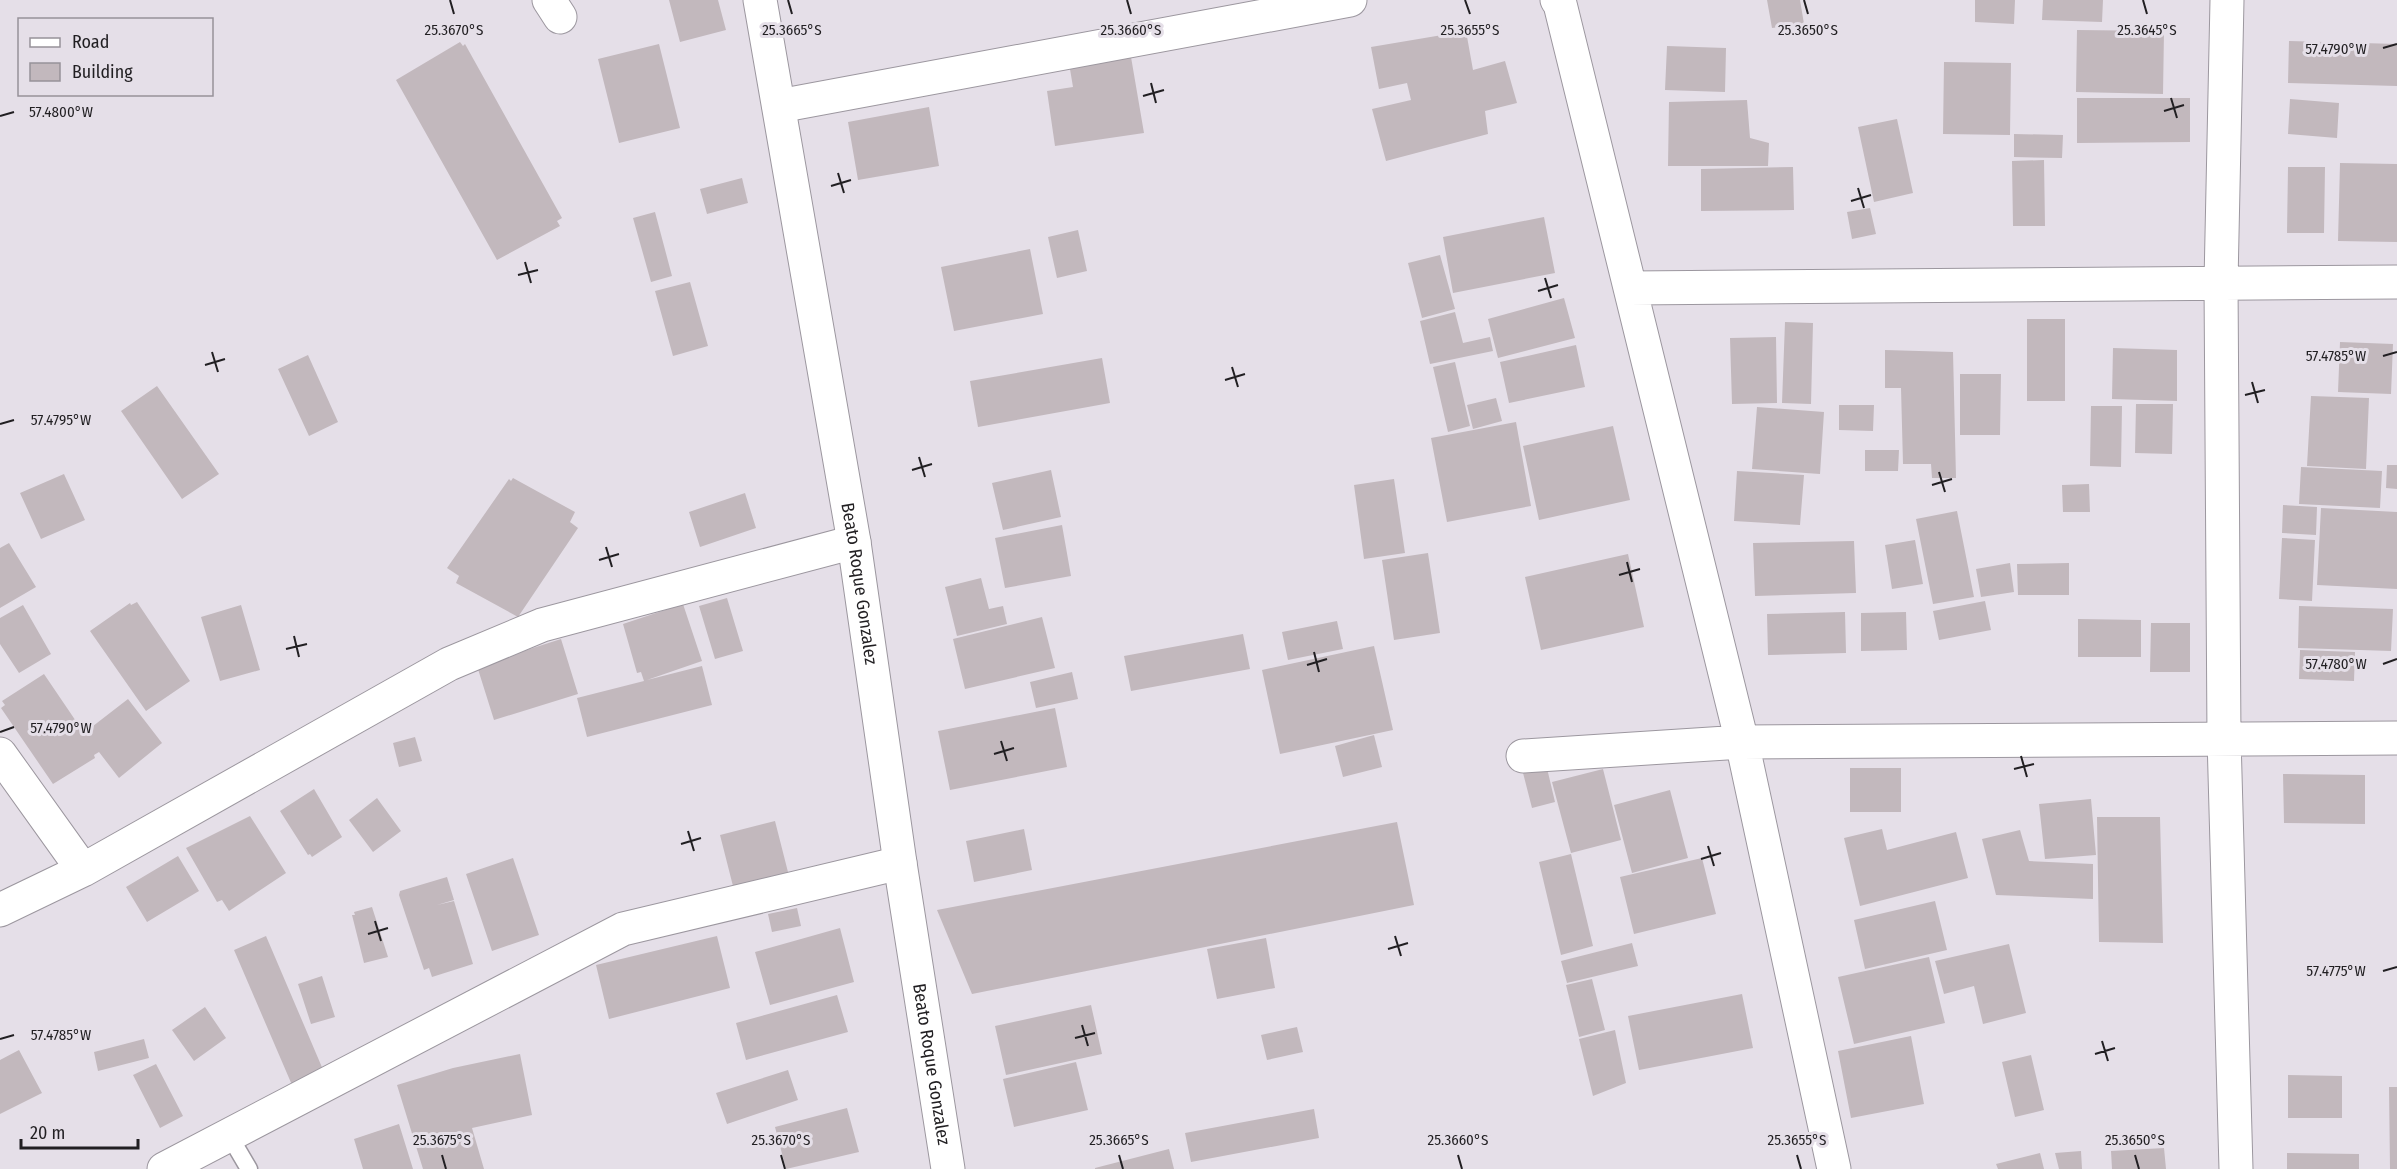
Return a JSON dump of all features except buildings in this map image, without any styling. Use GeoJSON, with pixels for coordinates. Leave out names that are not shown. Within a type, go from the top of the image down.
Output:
{"type":"FeatureCollection","features":[{"type":"Feature","properties":{"kind":"street","name":"Beato Roque Gonzalez"},"geometry":{"type":"LineString","coordinates":[[760,0],[854,543],[900,863],[948,1169]]}},
{"type":"Feature","properties":{"kind":"street"},"geometry":{"type":"LineString","coordinates":[[779,106],[1350,0]]}},
{"type":"Feature","properties":{"kind":"street"},"geometry":{"type":"LineString","coordinates":[[1557,0],[1560,4],[1742,741],[1833,1169]]}},
{"type":"Feature","properties":{"kind":"street"},"geometry":{"type":"LineString","coordinates":[[2227,0],[2221,282],[2224,738],[2236,1169]]}},
{"type":"Feature","properties":{"kind":"street"},"geometry":{"type":"LineString","coordinates":[[1630,288],[2397,282]]}},
{"type":"Feature","properties":{"kind":"street"},"geometry":{"type":"LineString","coordinates":[[0,910],[83,870],[448,664],[542,625],[854,543]]}},
{"type":"Feature","properties":{"kind":"street"},"geometry":{"type":"LineString","coordinates":[[1523,756],[1742,741],[2397,738]]}},
{"type":"Feature","properties":{"kind":"street"},"geometry":{"type":"LineString","coordinates":[[0,754],[83,870]]}},
{"type":"Feature","properties":{"kind":"street"},"geometry":{"type":"LineString","coordinates":[[164,1169],[623,929],[900,863]]}},
{"type":"Feature","properties":{"kind":"lane"},"geometry":{"type":"LineString","coordinates":[[229,1135],[249,1169]]}}]}
